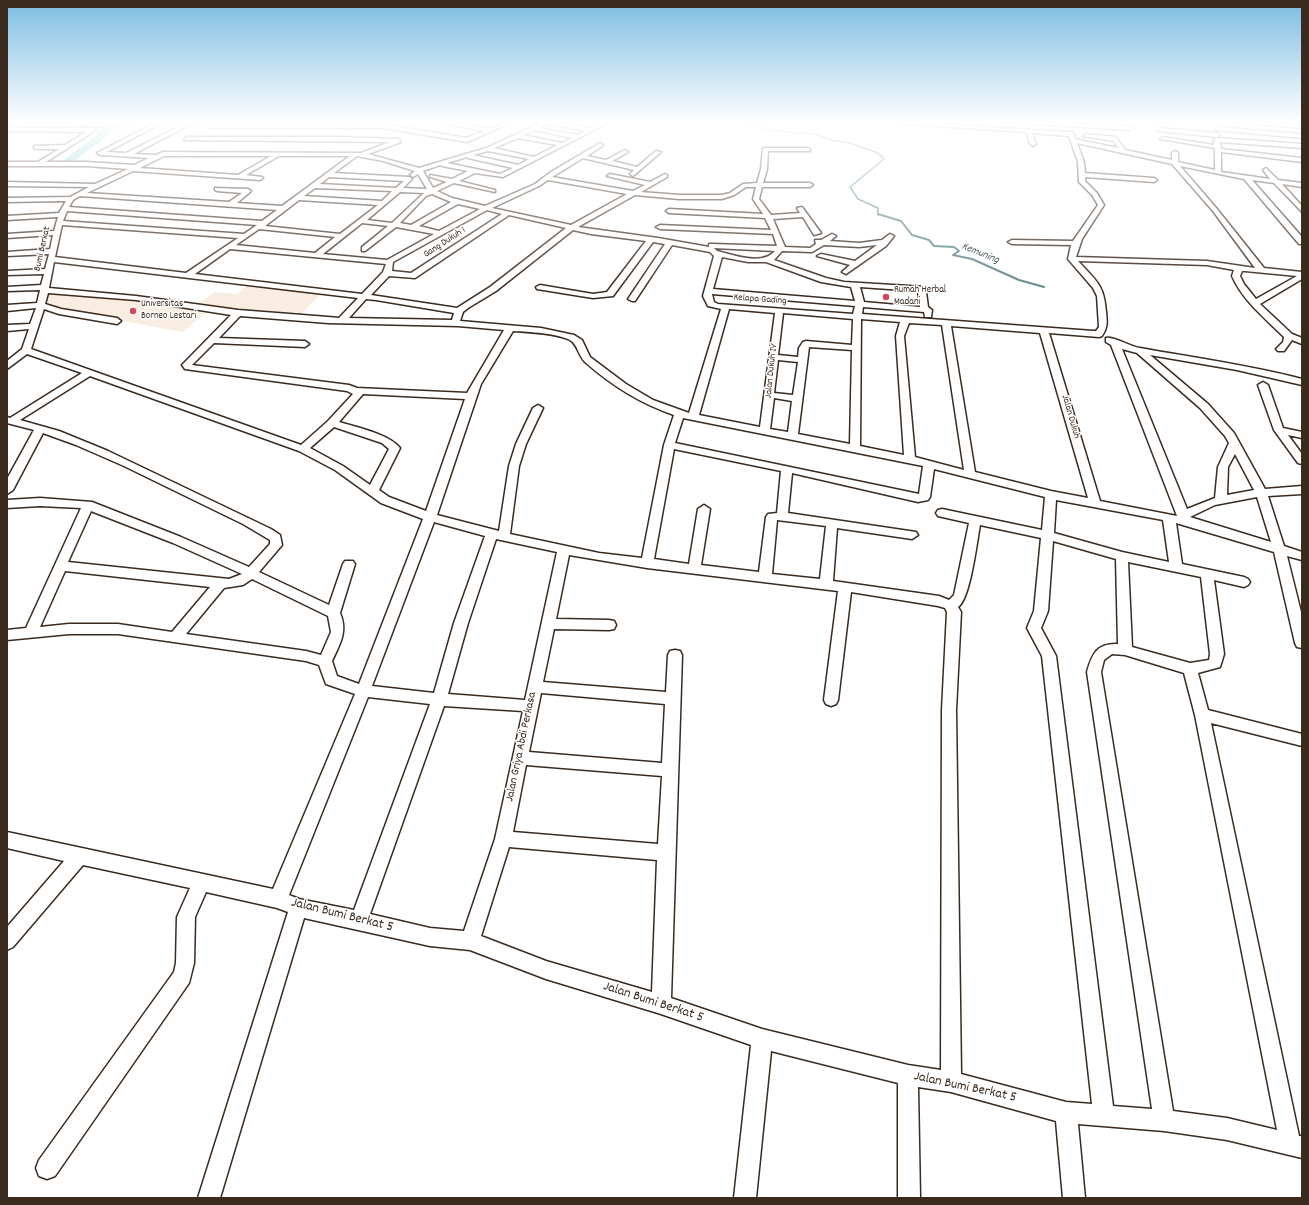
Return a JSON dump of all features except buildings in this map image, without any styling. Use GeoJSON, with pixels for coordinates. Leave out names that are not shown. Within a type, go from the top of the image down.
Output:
{"type":"FeatureCollection","features":[{"type":"Feature","properties":{"kind":"street","name":"Bumi Berkat"},"geometry":{"type":"LineString","coordinates":[[7,366],[26,350],[35,326],[53,255],[56,233],[63,212],[71,199],[94,185],[111,178]]}},
{"type":"Feature","properties":{"kind":"street"},"geometry":{"type":"LineString","coordinates":[[188,275],[264,223],[323,178]]}},
{"type":"Feature","properties":{"kind":"street"},"geometry":{"type":"LineString","coordinates":[[317,255],[384,203],[399,190],[409,178]]}},
{"type":"Feature","properties":{"kind":"street"},"geometry":{"type":"LineString","coordinates":[[423,178],[431,191],[439,197],[603,234],[670,242],[707,240],[775,232]]}},
{"type":"Feature","properties":{"kind":"street"},"geometry":{"type":"LineString","coordinates":[[442,178],[492,191]]}},
{"type":"Feature","properties":{"kind":"street"},"geometry":{"type":"LineString","coordinates":[[365,249],[394,226],[424,195],[460,178]]}},
{"type":"Feature","properties":{"kind":"street"},"geometry":{"type":"LineString","coordinates":[[229,247],[388,262],[486,208],[538,185],[549,178]]}},
{"type":"Feature","properties":{"kind":"street"},"geometry":{"type":"LineString","coordinates":[[550,178],[632,194],[722,196],[732,194],[744,185],[810,185]]}},
{"type":"Feature","properties":{"kind":"street"},"geometry":{"type":"LineString","coordinates":[[623,178],[651,184]]}},
{"type":"Feature","properties":{"kind":"street"},"geometry":{"type":"LineString","coordinates":[[458,323],[456,318],[465,306],[493,289],[571,228],[661,178]]}},
{"type":"Feature","properties":{"kind":"street"},"geometry":{"type":"LineString","coordinates":[[761,178],[758,185],[757,202],[768,216],[780,244],[774,257],[767,260]]}},
{"type":"Feature","properties":{"kind":"street"},"geometry":{"type":"LineString","coordinates":[[1012,242],[1075,243],[1101,205],[1095,194],[1082,182],[1082,178]]}},
{"type":"Feature","properties":{"kind":"street"},"geometry":{"type":"LineString","coordinates":[[1129,178],[1154,180]]}},
{"type":"Feature","properties":{"kind":"street"},"geometry":{"type":"LineString","coordinates":[[1187,178],[1215,210],[1261,270]]}},
{"type":"Feature","properties":{"kind":"street"},"geometry":{"type":"LineString","coordinates":[[1247,178],[1302,242]]}},
{"type":"Feature","properties":{"kind":"street"},"geometry":{"type":"LineString","coordinates":[[1249,178],[1302,185]]}},
{"type":"Feature","properties":{"kind":"street"},"geometry":{"type":"LineString","coordinates":[[1274,178],[1302,210]]}},
{"type":"Feature","properties":{"kind":"street"},"geometry":{"type":"LineString","coordinates":[[7,184],[94,185]]}},
{"type":"Feature","properties":{"kind":"street"},"geometry":{"type":"LineString","coordinates":[[312,186],[431,191]]}},
{"type":"Feature","properties":{"kind":"street"},"geometry":{"type":"LineString","coordinates":[[217,189],[248,191],[230,205]]}},
{"type":"Feature","properties":{"kind":"street"},"geometry":{"type":"LineString","coordinates":[[79,194],[282,208]]}},
{"type":"Feature","properties":{"kind":"street"},"geometry":{"type":"LineString","coordinates":[[1288,195],[1302,197]]}},
{"type":"Feature","properties":{"kind":"street"},"geometry":{"type":"LineString","coordinates":[[295,198],[384,203]]}},
{"type":"Feature","properties":{"kind":"street"},"geometry":{"type":"LineString","coordinates":[[7,200],[71,199]]}},
{"type":"Feature","properties":{"kind":"street"},"geometry":{"type":"LineString","coordinates":[[412,227],[457,202]]}},
{"type":"Feature","properties":{"kind":"street"},"geometry":{"type":"LineString","coordinates":[[799,206],[817,233]]}},
{"type":"Feature","properties":{"kind":"street"},"geometry":{"type":"LineString","coordinates":[[669,211],[768,216],[804,215]]}},
{"type":"Feature","properties":{"kind":"street"},"geometry":{"type":"LineString","coordinates":[[7,218],[63,212],[264,223]]}},
{"type":"Feature","properties":{"kind":"street","name":"Gang Dukuh 1"},"geometry":{"type":"LineString","coordinates":[[388,273],[412,276],[508,213]]}},
{"type":"Feature","properties":{"kind":"street"},"geometry":{"type":"LineString","coordinates":[[710,214],[707,240],[716,253],[718,259],[707,291],[928,310]]}},
{"type":"Feature","properties":{"kind":"street"},"geometry":{"type":"LineString","coordinates":[[362,221],[412,227],[440,233]]}},
{"type":"Feature","properties":{"kind":"street"},"geometry":{"type":"LineString","coordinates":[[59,223],[245,236]]}},
{"type":"Feature","properties":{"kind":"street"},"geometry":{"type":"LineString","coordinates":[[660,226],[707,240],[780,244],[821,243],[859,245],[884,242]]}},
{"type":"Feature","properties":{"kind":"street"},"geometry":{"type":"LineString","coordinates":[[257,228],[342,236]]}},
{"type":"Feature","properties":{"kind":"street"},"geometry":{"type":"LineString","coordinates":[[7,236],[56,233]]}},
{"type":"Feature","properties":{"kind":"street"},"geometry":{"type":"LineString","coordinates":[[799,258],[832,236]]}},
{"type":"Feature","properties":{"kind":"street"},"geometry":{"type":"LineString","coordinates":[[846,272],[890,236]]}},
{"type":"Feature","properties":{"kind":"street"},"geometry":{"type":"LineString","coordinates":[[540,287],[593,296],[610,294],[651,240]]}},
{"type":"Feature","properties":{"kind":"street"},"geometry":{"type":"LineString","coordinates":[[632,299],[670,242]]}},
{"type":"Feature","properties":{"kind":"street","name":"Kelapa Gading"},"geometry":{"type":"LineString","coordinates":[[707,291],[708,300],[711,304],[726,307],[1099,334],[1102,332],[1103,327],[1101,296],[1097,287],[1072,258],[1071,254],[1075,243]]}},
{"type":"Feature","properties":{"kind":"street"},"geometry":{"type":"LineString","coordinates":[[780,244],[812,250]]}},
{"type":"Feature","properties":{"kind":"street"},"geometry":{"type":"LineString","coordinates":[[716,253],[767,260],[824,280],[855,285],[925,289],[922,291],[924,308],[928,310],[929,322]]}},
{"type":"Feature","properties":{"kind":"street"},"geometry":{"type":"LineString","coordinates":[[7,254],[53,255],[188,275],[366,296],[459,312]]}},
{"type":"Feature","properties":{"kind":"street"},"geometry":{"type":"LineString","coordinates":[[822,256],[856,264]]}},
{"type":"Feature","properties":{"kind":"street"},"geometry":{"type":"LineString","coordinates":[[1078,259],[1207,263],[1302,275]]}},
{"type":"Feature","properties":{"kind":"street"},"geometry":{"type":"LineString","coordinates":[[342,320],[388,273],[390,264],[388,262]]}},
{"type":"Feature","properties":{"kind":"street"},"geometry":{"type":"LineString","coordinates":[[1239,268],[1236,276],[1240,285],[1255,303],[1289,336],[1302,341]]}},
{"type":"Feature","properties":{"kind":"street"},"geometry":{"type":"LineString","coordinates":[[7,273],[48,271]]}},
{"type":"Feature","properties":{"kind":"street"},"geometry":{"type":"LineString","coordinates":[[1255,303],[1302,275]]}},
{"type":"Feature","properties":{"kind":"street"},"geometry":{"type":"LineString","coordinates":[[855,285],[860,303],[858,316],[855,448]]}},
{"type":"Feature","properties":{"kind":"street"},"geometry":{"type":"LineString","coordinates":[[7,290],[44,289],[136,298],[203,310],[238,313],[342,320],[458,323],[541,331],[571,337],[579,342],[584,356],[598,369],[656,406],[679,414],[855,448],[970,474],[1051,495],[1170,518],[1185,519],[1302,556]]}},
{"type":"Feature","properties":{"kind":"street"},"geometry":{"type":"LineString","coordinates":[[7,308],[41,305],[59,311],[117,321]]}},
{"type":"Feature","properties":{"kind":"street"},"geometry":{"type":"LineString","coordinates":[[693,417],[726,307]]}},
{"type":"Feature","properties":{"kind":"street","name":"Jalan Dukuh IV"},"geometry":{"type":"LineString","coordinates":[[765,431],[779,311]]}},
{"type":"Feature","properties":{"kind":"street"},"geometry":{"type":"LineString","coordinates":[[238,313],[187,365],[188,367],[267,376],[350,388],[356,391],[471,396]]}},
{"type":"Feature","properties":{"kind":"street"},"geometry":{"type":"LineString","coordinates":[[905,321],[900,336],[910,460]]}},
{"type":"Feature","properties":{"kind":"street"},"geometry":{"type":"LineString","coordinates":[[946,323],[970,474]]}},
{"type":"Feature","properties":{"kind":"street"},"geometry":{"type":"LineString","coordinates":[[7,328],[35,326]]}},
{"type":"Feature","properties":{"kind":"street"},"geometry":{"type":"LineString","coordinates":[[278,899],[374,662],[430,517],[471,396],[476,384],[510,328]]}},
{"type":"Feature","properties":{"kind":"street","name":"Jalan Dukuh"},"geometry":{"type":"LineString","coordinates":[[1044,330],[1095,504]]}},
{"type":"Feature","properties":{"kind":"street"},"geometry":{"type":"LineString","coordinates":[[1281,349],[1287,343],[1289,336]]}},
{"type":"Feature","properties":{"kind":"street"},"geometry":{"type":"LineString","coordinates":[[212,340],[305,344]]}},
{"type":"Feature","properties":{"kind":"street"},"geometry":{"type":"LineString","coordinates":[[1185,519],[1112,342],[1140,351],[1225,365],[1302,382]]}},
{"type":"Feature","properties":{"kind":"street"},"geometry":{"type":"LineString","coordinates":[[794,436],[802,360],[806,344],[857,348]]}},
{"type":"Feature","properties":{"kind":"street"},"geometry":{"type":"LineString","coordinates":[[26,350],[303,449],[339,468],[372,492],[406,509],[430,517],[498,535],[599,558],[845,587],[939,601],[950,606],[954,612],[949,710],[951,1082]]}},
{"type":"Feature","properties":{"kind":"street"},"geometry":{"type":"LineString","coordinates":[[1140,351],[1204,406],[1230,435],[1261,493],[1280,549],[1297,607],[1302,643]]}},
{"type":"Feature","properties":{"kind":"street"},"geometry":{"type":"LineString","coordinates":[[774,357],[802,360]]}},
{"type":"Feature","properties":{"kind":"street"},"geometry":{"type":"LineString","coordinates":[[9,420],[90,373]]}},
{"type":"Feature","properties":{"kind":"street"},"geometry":{"type":"LineString","coordinates":[[1263,385],[1279,430],[1302,460]]}},
{"type":"Feature","properties":{"kind":"street"},"geometry":{"type":"LineString","coordinates":[[303,449],[332,423],[358,396],[359,393],[356,391]]}},
{"type":"Feature","properties":{"kind":"street"},"geometry":{"type":"LineString","coordinates":[[770,395],[799,399]]}},
{"type":"Feature","properties":{"kind":"street"},"geometry":{"type":"LineString","coordinates":[[358,920],[439,700],[461,623],[498,535],[514,466],[521,444],[538,408]]}},
{"type":"Feature","properties":{"kind":"street"},"geometry":{"type":"LineString","coordinates":[[647,564],[669,445],[679,414]]}},
{"type":"Feature","properties":{"kind":"street"},"geometry":{"type":"LineString","coordinates":[[9,420],[62,436],[163,481],[268,532],[276,538],[276,545],[251,573],[240,582],[220,585],[61,566]]}},
{"type":"Feature","properties":{"kind":"street"},"geometry":{"type":"LineString","coordinates":[[332,423],[386,441],[394,448],[372,492]]}},
{"type":"Feature","properties":{"kind":"street"},"geometry":{"type":"LineString","coordinates":[[7,490],[21,461],[40,429]]}},
{"type":"Feature","properties":{"kind":"street"},"geometry":{"type":"LineString","coordinates":[[1279,430],[1302,434]]}},
{"type":"Feature","properties":{"kind":"street"},"geometry":{"type":"LineString","coordinates":[[1221,499],[1223,467],[1234,444]]}},
{"type":"Feature","properties":{"kind":"street"},"geometry":{"type":"LineString","coordinates":[[669,445],[918,498],[924,497],[929,465]]}},
{"type":"Feature","properties":{"kind":"street"},"geometry":{"type":"LineString","coordinates":[[782,516],[787,469]]}},
{"type":"Feature","properties":{"kind":"street"},"geometry":{"type":"LineString","coordinates":[[1185,519],[1195,508],[1221,499],[1261,493],[1302,490]]}},
{"type":"Feature","properties":{"kind":"street"},"geometry":{"type":"LineString","coordinates":[[1051,495],[1049,536],[1041,611],[1034,628],[1049,656],[1104,1114]]}},
{"type":"Feature","properties":{"kind":"street"},"geometry":{"type":"LineString","coordinates":[[7,504],[40,502],[88,505],[177,540],[251,573],[332,614],[338,622],[339,630],[325,661],[331,680],[344,686],[361,691],[439,700],[531,706]]}},
{"type":"Feature","properties":{"kind":"street"},"geometry":{"type":"LineString","coordinates":[[31,632],[88,505]]}},
{"type":"Feature","properties":{"kind":"street"},"geometry":{"type":"LineString","coordinates":[[694,570],[704,509]]}},
{"type":"Feature","properties":{"kind":"street"},"geometry":{"type":"LineString","coordinates":[[942,513],[1049,536],[1122,556],[1244,582]]}},
{"type":"Feature","properties":{"kind":"street"},"geometry":{"type":"LineString","coordinates":[[765,578],[772,517],[782,516],[912,535]]}},
{"type":"Feature","properties":{"kind":"street"},"geometry":{"type":"LineString","coordinates":[[1170,518],[1176,568]]}},
{"type":"Feature","properties":{"kind":"street"},"geometry":{"type":"LineString","coordinates":[[950,606],[956,602],[960,595],[976,520]]}},
{"type":"Feature","properties":{"kind":"street"},"geometry":{"type":"LineString","coordinates":[[826,585],[832,523]]}},
{"type":"Feature","properties":{"kind":"street","name":"Jalan Griya Abdi Perkasa"},"geometry":{"type":"LineString","coordinates":[[470,941],[503,839],[564,550]]}},
{"type":"Feature","properties":{"kind":"street"},"geometry":{"type":"LineString","coordinates":[[1122,556],[1125,650]]}},
{"type":"Feature","properties":{"kind":"street"},"geometry":{"type":"LineString","coordinates":[[332,614],[349,564]]}},
{"type":"Feature","properties":{"kind":"street"},"geometry":{"type":"LineString","coordinates":[[1164,1120],[1094,672],[1098,657],[1110,649],[1125,650],[1190,668],[1209,666],[1215,663],[1217,654],[1208,575]]}},
{"type":"Feature","properties":{"kind":"street"},"geometry":{"type":"LineString","coordinates":[[176,636],[220,585]]}},
{"type":"Feature","properties":{"kind":"street"},"geometry":{"type":"LineString","coordinates":[[831,700],[845,587]]}},
{"type":"Feature","properties":{"kind":"street"},"geometry":{"type":"LineString","coordinates":[[548,624],[609,625]]}},
{"type":"Feature","properties":{"kind":"street"},"geometry":{"type":"LineString","coordinates":[[7,635],[69,629],[118,629],[176,636],[306,656],[325,661]]}},
{"type":"Feature","properties":{"kind":"street"},"geometry":{"type":"LineString","coordinates":[[661,1004],[675,655]]}},
{"type":"Feature","properties":{"kind":"street"},"geometry":{"type":"LineString","coordinates":[[1190,668],[1202,715],[1296,1145]]}},
{"type":"Feature","properties":{"kind":"street"},"geometry":{"type":"LineString","coordinates":[[535,687],[673,699]]}},
{"type":"Feature","properties":{"kind":"street"},"geometry":{"type":"LineString","coordinates":[[1202,715],[1302,740]]}},
{"type":"Feature","properties":{"kind":"street"},"geometry":{"type":"LineString","coordinates":[[520,758],[670,770]]}},
{"type":"Feature","properties":{"kind":"street"},"geometry":{"type":"LineString","coordinates":[[503,839],[666,853]]}},
{"type":"Feature","properties":{"kind":"street","name":"Jalan Bumi Berkat 5"},"geometry":{"type":"LineString","coordinates":[[7,840],[80,854],[278,899],[298,908],[430,937],[470,941],[546,970],[661,1004],[762,1039],[908,1075],[951,1082],[1066,1113],[1104,1114],[1164,1120],[1227,1129],[1296,1145]]}},
{"type":"Feature","properties":{"kind":"street"},"geometry":{"type":"LineString","coordinates":[[7,941],[80,854]]}},
{"type":"Feature","properties":{"kind":"street"},"geometry":{"type":"LineString","coordinates":[[47,1168],[182,976],[185,963],[186,917],[201,882]]}},
{"type":"Feature","properties":{"kind":"street"},"geometry":{"type":"LineString","coordinates":[[209,1198],[298,908]]}},
{"type":"Feature","properties":{"kind":"street"},"geometry":{"type":"LineString","coordinates":[[745,1198],[762,1039]]}},
{"type":"Feature","properties":{"kind":"street"},"geometry":{"type":"LineString","coordinates":[[908,1075],[909,1198]]}},
{"type":"Feature","properties":{"kind":"street"},"geometry":{"type":"LineString","coordinates":[[1066,1113],[1074,1198]]}},
{"type":"Feature","properties":{"kind":"shaded area"},"geometry":{"type":"Polygon","coordinates":[[[248,285],[322,293],[300,315],[244,311],[196,305],[215,292],[237,294],[248,285]]]}},
{"type":"Feature","properties":{"kind":"shaded area","name":"Universitas Borneo Lestari"},"geometry":{"type":"Polygon","coordinates":[[[47,292],[133,300],[205,313],[183,332],[62,310],[44,304],[47,292]]]}},
{"type":"Feature","properties":{"kind":"waterway","name":"Kemuning"},"geometry":{"type":"LineString","coordinates":[[861,178],[850,187],[858,199],[878,208],[878,214]]}},
{"type":"Feature","properties":{"kind":"waterway","name":"Kemuning"},"geometry":{"type":"LineString","coordinates":[[878,214],[901,221],[912,235],[929,240],[934,246],[954,247],[959,251],[953,255],[972,259],[1019,280],[1044,287]]}},
{"type":"Feature","properties":{"kind":"place","name":"Rumah Herbal Madani"},"geometry":{"type":"Point","coordinates":[886,297]}},
{"type":"Feature","properties":{"kind":"place","name":"Universitas Borneo Lestari"},"geometry":{"type":"Point","coordinates":[133,311]}}]}
